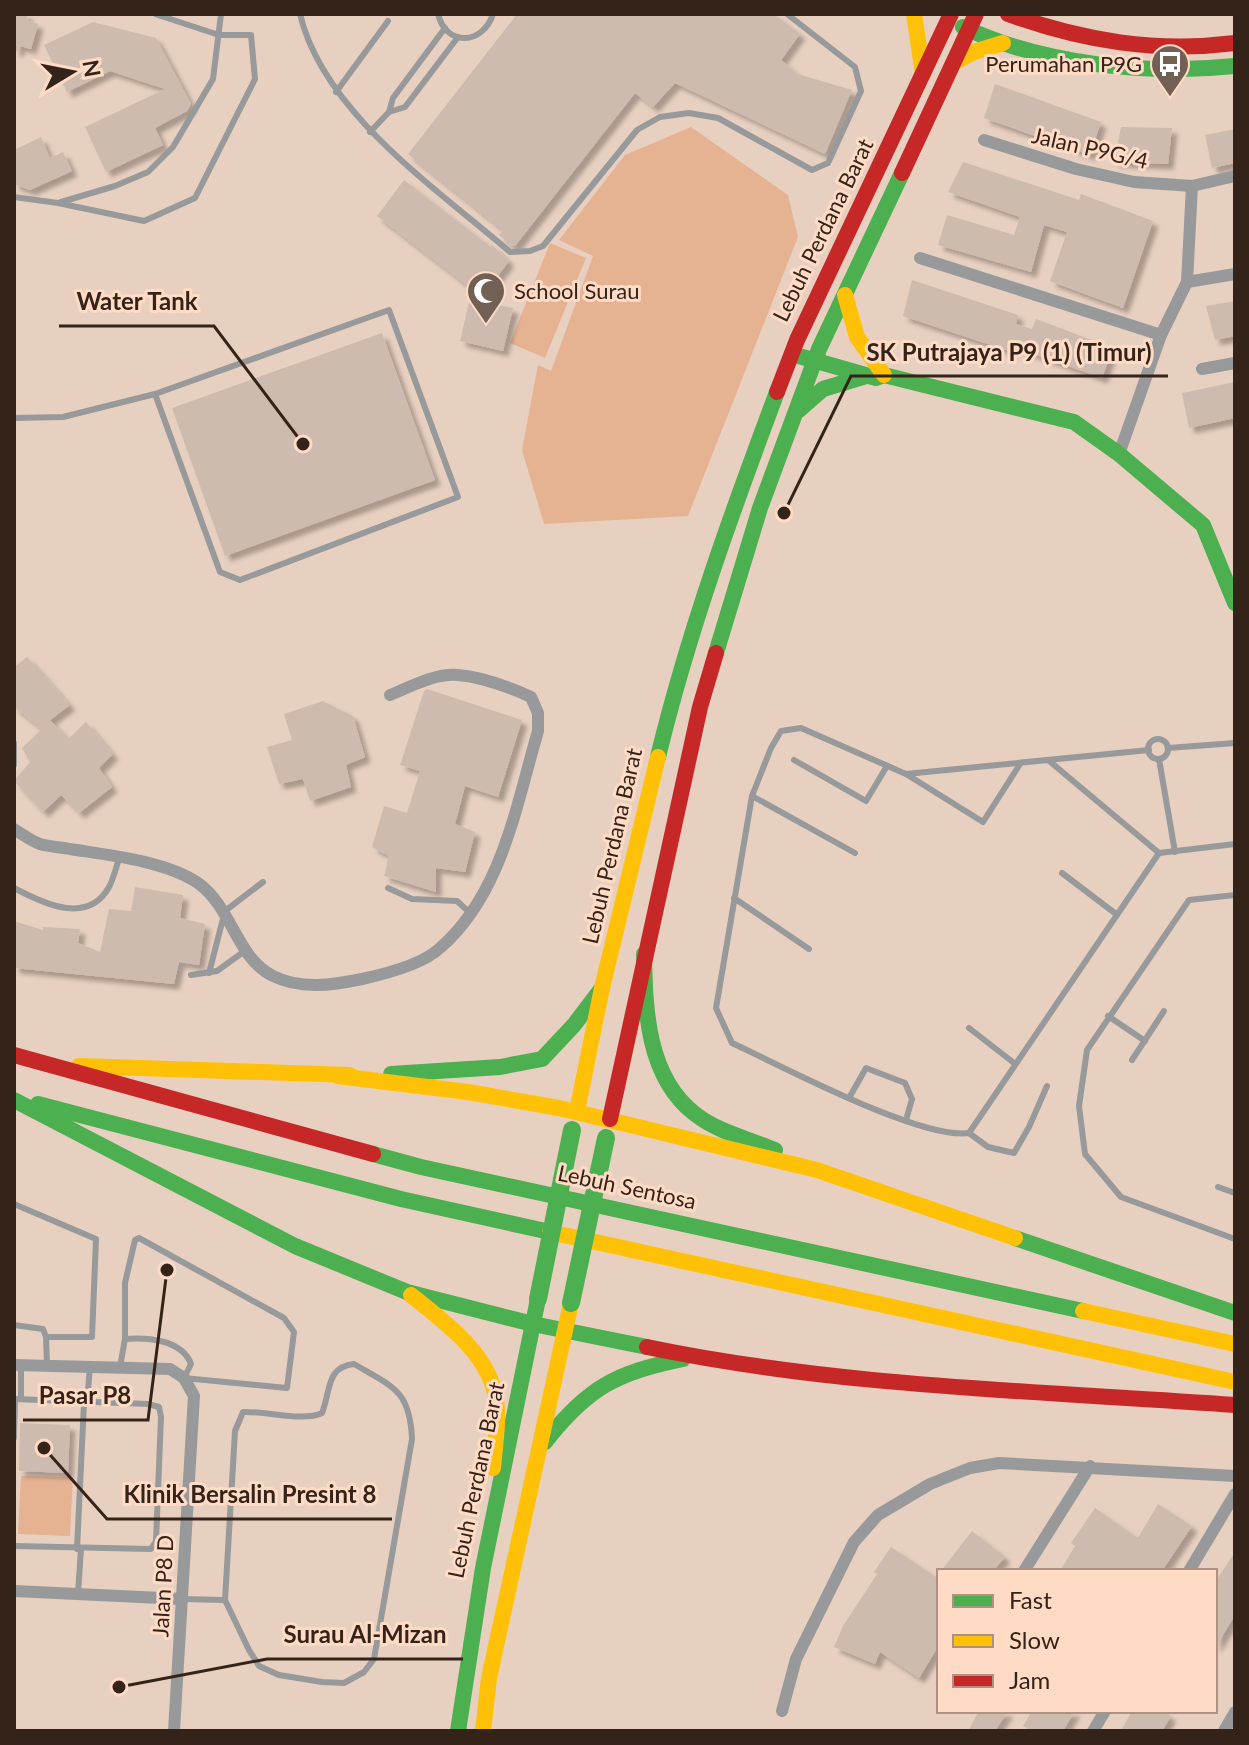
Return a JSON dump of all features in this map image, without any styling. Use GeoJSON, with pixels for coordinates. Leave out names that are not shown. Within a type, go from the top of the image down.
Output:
{"type":"FeatureCollection","features":[{"type":"Feature","properties":{"kind":"main road"},"geometry":{"type":"LineString","coordinates":[[914,14],[923,76]]}},
{"type":"Feature","properties":{"kind":"main road"},"geometry":{"type":"LineString","coordinates":[[1010,15],[1101,43],[1155,48],[1212,47],[1235,43]]}},
{"type":"Feature","properties":{"kind":"main road"},"geometry":{"type":"LineString","coordinates":[[947,16],[973,22],[1005,42],[1044,54],[1120,68],[1206,70],[1235,66]]}},
{"type":"Feature","properties":{"kind":"main road","name":"Lebuh Perdana Barat"},"geometry":{"type":"LineString","coordinates":[[458,1731],[467,1654],[488,1535],[602,988],[671,703],[735,504],[794,347],[923,76],[947,16]]}},
{"type":"Feature","properties":{"kind":"main road","name":"Lebuh Perdana Barat"},"geometry":{"type":"LineString","coordinates":[[483,1731],[489,1678],[700,707],[760,508],[817,354],[973,22]]}},
{"type":"Feature","properties":{"kind":"main road"},"geometry":{"type":"LineString","coordinates":[[953,63],[981,49],[1005,42]]}},
{"type":"Feature","properties":{"kind":"main road"},"geometry":{"type":"LineString","coordinates":[[845,295],[857,337],[877,373]]}},
{"type":"Feature","properties":{"kind":"main road"},"geometry":{"type":"LineString","coordinates":[[794,347],[877,373],[1074,422],[1119,454],[1203,525],[1234,597]]}},
{"type":"Feature","properties":{"kind":"main road"},"geometry":{"type":"LineString","coordinates":[[795,415],[823,389],[877,373]]}},
{"type":"Feature","properties":{"kind":"main road"},"geometry":{"type":"LineString","coordinates":[[644,954],[647,1024],[670,1087],[696,1114],[817,1170]]}},
{"type":"Feature","properties":{"kind":"main road"},"geometry":{"type":"LineString","coordinates":[[338,1076],[500,1067],[542,1059],[574,1025],[602,988]]}},
{"type":"Feature","properties":{"kind":"main road","name":"Lebuh Sentosa"},"geometry":{"type":"LineString","coordinates":[[14,1055],[421,1167],[1235,1344]]}},
{"type":"Feature","properties":{"kind":"main road"},"geometry":{"type":"LineString","coordinates":[[45,1065],[338,1076],[468,1092],[577,1111],[817,1170],[1235,1313]]}},
{"type":"Feature","properties":{"kind":"main road"},"geometry":{"type":"LineString","coordinates":[[14,1099],[295,1246],[407,1292],[533,1324],[694,1357],[867,1379],[1235,1405]]}},
{"type":"Feature","properties":{"kind":"main road"},"geometry":{"type":"LineString","coordinates":[[14,1099],[401,1199],[1235,1382]]}},
{"type":"Feature","properties":{"kind":"main road"},"geometry":{"type":"LineString","coordinates":[[407,1292],[445,1323],[477,1358],[492,1384],[496,1421],[488,1535]]}},
{"type":"Feature","properties":{"kind":"main road"},"geometry":{"type":"LineString","coordinates":[[540,1447],[565,1415],[592,1393],[638,1368],[694,1357]]}},
{"type":"Feature","properties":{"kind":"street","name":"Jalan P9G/4"},"geometry":{"type":"LineString","coordinates":[[984,140],[1091,173],[1134,182],[1192,186],[1235,176]]}},
{"type":"Feature","properties":{"kind":"street"},"geometry":{"type":"LineString","coordinates":[[1119,454],[1161,335],[1187,282],[1192,186]]}},
{"type":"Feature","properties":{"kind":"street"},"geometry":{"type":"LineString","coordinates":[[920,258],[1161,335]]}},
{"type":"Feature","properties":{"kind":"street"},"geometry":{"type":"LineString","coordinates":[[1187,282],[1235,274]]}},
{"type":"Feature","properties":{"kind":"street"},"geometry":{"type":"LineString","coordinates":[[1202,369],[1235,363]]}},
{"type":"Feature","properties":{"kind":"street"},"geometry":{"type":"LineString","coordinates":[[14,829],[40,844],[158,866],[198,883],[225,911],[255,963],[271,976],[299,985],[342,983],[388,974],[438,950],[472,915],[499,863],[538,731],[538,713],[531,697],[508,687],[456,674],[429,679],[390,695]]}},
{"type":"Feature","properties":{"kind":"street"},"geometry":{"type":"LineString","coordinates":[[18,1365],[170,1369],[184,1378]]}},
{"type":"Feature","properties":{"kind":"street","name":"Jalan P8 D"},"geometry":{"type":"LineString","coordinates":[[174,1731],[194,1396],[184,1378]]}},
{"type":"Feature","properties":{"kind":"street"},"geometry":{"type":"LineString","coordinates":[[782,1711],[796,1659],[854,1542],[878,1515],[930,1484],[970,1468],[999,1463],[1235,1476]]}},
{"type":"Feature","properties":{"kind":"street"},"geometry":{"type":"LineString","coordinates":[[1025,1569],[1090,1466]]}},
{"type":"Feature","properties":{"kind":"street"},"geometry":{"type":"LineString","coordinates":[[1190,1569],[1235,1494]]}},
{"type":"Feature","properties":{"kind":"street"},"geometry":{"type":"LineString","coordinates":[[14,1591],[182,1599]]}},
{"type":"Feature","properties":{"kind":"street"},"geometry":{"type":"LineString","coordinates":[[1224,1731],[1235,1712]]}},
{"type":"Feature","properties":{"kind":"street"},"geometry":{"type":"LineString","coordinates":[[1093,1731],[1104,1713]]}},
{"type":"Feature","properties":{"kind":"lane"},"geometry":{"type":"LineString","coordinates":[[14,197],[144,221],[195,198],[255,79],[251,35],[219,35],[155,14]]}},
{"type":"Feature","properties":{"kind":"lane"},"geometry":{"type":"LineString","coordinates":[[58,203],[115,186],[148,172],[173,147],[213,79],[221,14]]}},
{"type":"Feature","properties":{"kind":"lane"},"geometry":{"type":"LineString","coordinates":[[300,14],[303,29],[336,92],[370,132],[510,252],[530,251],[543,246],[637,130],[660,117],[689,113],[718,118],[812,170],[828,163],[861,91],[855,67],[787,14]]}},
{"type":"Feature","properties":{"kind":"lane"},"geometry":{"type":"LineString","coordinates":[[438,14],[445,28],[458,37],[476,36],[490,23],[493,14]]}},
{"type":"Feature","properties":{"kind":"lane"},"geometry":{"type":"LineString","coordinates":[[336,92],[388,21]]}},
{"type":"Feature","properties":{"kind":"lane"},"geometry":{"type":"LineString","coordinates":[[370,132],[389,112],[393,98],[445,28]]}},
{"type":"Feature","properties":{"kind":"lane"},"geometry":{"type":"LineString","coordinates":[[389,112],[405,107],[458,37]]}},
{"type":"Feature","properties":{"kind":"lane"},"geometry":{"type":"LineString","coordinates":[[14,418],[63,417],[155,394],[389,310],[458,497],[240,580],[220,572],[155,394]]}},
{"type":"Feature","properties":{"kind":"lane"},"geometry":{"type":"LineString","coordinates":[[1020,764],[983,822],[906,774],[801,728],[781,731],[752,796],[716,1008],[732,1043],[849,1098],[957,1135],[969,1133],[988,1147],[1014,1153],[1047,1086]]}},
{"type":"Feature","properties":{"kind":"lane"},"geometry":{"type":"LineString","coordinates":[[1158,739],[1168,748],[1167,755],[1159,759],[1152,757],[1149,750],[1151,743],[1158,739]]}},
{"type":"Feature","properties":{"kind":"lane"},"geometry":{"type":"LineString","coordinates":[[14,743],[14,765]]}},
{"type":"Feature","properties":{"kind":"lane"},"geometry":{"type":"LineString","coordinates":[[1168,748],[1235,743]]}},
{"type":"Feature","properties":{"kind":"lane"},"geometry":{"type":"LineString","coordinates":[[906,774],[1149,750]]}},
{"type":"Feature","properties":{"kind":"lane"},"geometry":{"type":"LineString","coordinates":[[1159,759],[1175,852]]}},
{"type":"Feature","properties":{"kind":"lane"},"geometry":{"type":"LineString","coordinates":[[794,760],[866,801],[887,766]]}},
{"type":"Feature","properties":{"kind":"lane"},"geometry":{"type":"LineString","coordinates":[[1048,760],[1159,853],[1235,844]]}},
{"type":"Feature","properties":{"kind":"lane"},"geometry":{"type":"LineString","coordinates":[[752,796],[855,853]]}},
{"type":"Feature","properties":{"kind":"lane"},"geometry":{"type":"LineString","coordinates":[[969,1133],[1159,853]]}},
{"type":"Feature","properties":{"kind":"lane"},"geometry":{"type":"LineString","coordinates":[[14,888],[66,908],[81,910],[95,904],[109,887],[120,857]]}},
{"type":"Feature","properties":{"kind":"lane"},"geometry":{"type":"LineString","coordinates":[[1062,873],[1116,914]]}},
{"type":"Feature","properties":{"kind":"lane"},"geometry":{"type":"LineString","coordinates":[[209,973],[225,911],[263,882]]}},
{"type":"Feature","properties":{"kind":"lane"},"geometry":{"type":"LineString","coordinates":[[388,888],[412,899],[457,901],[472,915]]}},
{"type":"Feature","properties":{"kind":"lane"},"geometry":{"type":"LineString","coordinates":[[1235,895],[1189,900],[1087,1050],[1079,1106],[1085,1154],[1121,1197],[1235,1239]]}},
{"type":"Feature","properties":{"kind":"lane"},"geometry":{"type":"LineString","coordinates":[[734,898],[809,949]]}},
{"type":"Feature","properties":{"kind":"lane"},"geometry":{"type":"LineString","coordinates":[[191,975],[217,971],[246,950]]}},
{"type":"Feature","properties":{"kind":"lane"},"geometry":{"type":"LineString","coordinates":[[1132,1060],[1164,1011]]}},
{"type":"Feature","properties":{"kind":"lane"},"geometry":{"type":"LineString","coordinates":[[1108,1016],[1145,1041]]}},
{"type":"Feature","properties":{"kind":"lane"},"geometry":{"type":"LineString","coordinates":[[969,1028],[1014,1063]]}},
{"type":"Feature","properties":{"kind":"lane"},"geometry":{"type":"LineString","coordinates":[[849,1098],[866,1068],[905,1083],[912,1099],[906,1120]]}},
{"type":"Feature","properties":{"kind":"lane"},"geometry":{"type":"LineString","coordinates":[[1218,1187],[1235,1193]]}},
{"type":"Feature","properties":{"kind":"lane"},"geometry":{"type":"LineString","coordinates":[[14,1204],[96,1239],[92,1337],[46,1337]]}},
{"type":"Feature","properties":{"kind":"lane"},"geometry":{"type":"LineString","coordinates":[[120,1367],[125,1339],[125,1283],[135,1240],[139,1238],[284,1318],[294,1332],[287,1388],[184,1378],[191,1364],[183,1351],[157,1339],[125,1339]]}},
{"type":"Feature","properties":{"kind":"lane"},"geometry":{"type":"LineString","coordinates":[[14,1325],[43,1329],[47,1364]]}},
{"type":"Feature","properties":{"kind":"lane"},"geometry":{"type":"LineString","coordinates":[[354,1364],[399,1390],[411,1415],[412,1439],[374,1659],[364,1672],[344,1683],[322,1682],[279,1675],[259,1666],[225,1600],[235,1431],[243,1412],[263,1411],[311,1418],[322,1413],[333,1373],[342,1365],[354,1364]]}},
{"type":"Feature","properties":{"kind":"lane"},"geometry":{"type":"LineString","coordinates":[[14,1438],[18,1365]]}},
{"type":"Feature","properties":{"kind":"lane"},"geometry":{"type":"LineString","coordinates":[[78,1594],[90,1365]]}},
{"type":"Feature","properties":{"kind":"lane"},"geometry":{"type":"LineString","coordinates":[[14,1546],[151,1549],[156,1541],[161,1417],[159,1407],[148,1404],[17,1399]]}},
{"type":"Feature","properties":{"kind":"lane"},"geometry":{"type":"LineString","coordinates":[[182,1599],[225,1600]]}},
{"type":"Feature","properties":{"kind":"shaded area"},"geometry":{"type":"Polygon","coordinates":[[[691,127],[788,195],[798,237],[688,516],[544,524],[522,450],[538,365],[551,371],[593,256],[559,240],[625,155],[691,127]]]}},
{"type":"Feature","properties":{"kind":"shaded area"},"geometry":{"type":"Polygon","coordinates":[[[550,243],[586,258],[545,358],[510,343],[550,243]]]}},
{"type":"Feature","properties":{"kind":"shaded area"},"geometry":{"type":"Polygon","coordinates":[[[21,1476],[73,1477],[70,1536],[18,1534],[21,1476]]]}},
{"type":"Feature","properties":{"kind":"building"},"geometry":{"type":"Polygon","coordinates":[[[14,14],[28,14],[26,20],[38,24],[31,49],[20,46],[18,51],[14,51],[14,14]]]}},
{"type":"Feature","properties":{"kind":"building"},"geometry":{"type":"Polygon","coordinates":[[[517,14],[774,14],[800,34],[781,60],[798,74],[852,90],[825,154],[675,83],[653,107],[635,93],[512,246],[499,235],[503,230],[408,154],[517,14]]]}},
{"type":"Feature","properties":{"kind":"building"},"geometry":{"type":"Polygon","coordinates":[[[93,22],[156,38],[191,104],[187,111],[155,128],[163,145],[106,172],[85,127],[165,89],[110,71],[67,92],[44,45],[93,22]]]}},
{"type":"Feature","properties":{"kind":"building"},"geometry":{"type":"Polygon","coordinates":[[[995,84],[1101,122],[1090,155],[984,118],[995,84]]]}},
{"type":"Feature","properties":{"kind":"building"},"geometry":{"type":"Polygon","coordinates":[[[1121,127],[1172,128],[1168,164],[1114,162],[1121,127]]]}},
{"type":"Feature","properties":{"kind":"building"},"geometry":{"type":"Polygon","coordinates":[[[1235,129],[1235,163],[1212,168],[1205,135],[1235,129]]]}},
{"type":"Feature","properties":{"kind":"building"},"geometry":{"type":"Polygon","coordinates":[[[41,137],[50,158],[63,152],[72,171],[30,190],[14,184],[14,150],[41,137]]]}},
{"type":"Feature","properties":{"kind":"building"},"geometry":{"type":"Polygon","coordinates":[[[963,162],[1079,200],[1081,194],[1153,221],[1123,308],[1050,281],[1067,232],[1044,225],[1031,272],[938,245],[947,215],[1014,235],[1020,217],[948,192],[963,162]]]}},
{"type":"Feature","properties":{"kind":"building"},"geometry":{"type":"Polygon","coordinates":[[[404,180],[509,261],[479,301],[513,308],[503,351],[460,341],[472,289],[377,216],[404,180]]]}},
{"type":"Feature","properties":{"kind":"building"},"geometry":{"type":"Polygon","coordinates":[[[912,280],[1018,315],[1016,324],[1032,329],[1036,319],[1113,348],[1102,378],[1014,347],[1012,352],[903,316],[912,280]]]}},
{"type":"Feature","properties":{"kind":"building"},"geometry":{"type":"Polygon","coordinates":[[[1235,301],[1235,336],[1215,340],[1206,306],[1235,301]]]}},
{"type":"Feature","properties":{"kind":"building"},"geometry":{"type":"Polygon","coordinates":[[[382,333],[435,480],[225,556],[172,408],[382,333]]]}},
{"type":"Feature","properties":{"kind":"building"},"geometry":{"type":"Polygon","coordinates":[[[1235,382],[1235,418],[1189,428],[1182,393],[1235,382]]]}},
{"type":"Feature","properties":{"kind":"building"},"geometry":{"type":"Polygon","coordinates":[[[27,657],[70,705],[50,720],[68,739],[86,722],[113,754],[99,768],[112,787],[79,813],[61,795],[43,812],[14,781],[30,762],[22,748],[42,729],[14,707],[14,667],[27,657]]]}},
{"type":"Feature","properties":{"kind":"building"},"geometry":{"type":"Polygon","coordinates":[[[427,689],[522,720],[498,797],[465,786],[455,824],[475,832],[465,872],[436,868],[436,892],[384,876],[389,856],[372,847],[384,806],[407,813],[420,771],[400,765],[427,689]]]}},
{"type":"Feature","properties":{"kind":"building"},"geometry":{"type":"Polygon","coordinates":[[[323,701],[353,716],[365,757],[346,765],[351,787],[310,801],[303,779],[279,784],[267,747],[292,740],[284,714],[323,701]]]}},
{"type":"Feature","properties":{"kind":"building"},"geometry":{"type":"Polygon","coordinates":[[[135,887],[183,895],[180,918],[205,924],[199,965],[179,962],[174,984],[14,968],[14,921],[43,930],[43,927],[80,929],[78,943],[100,952],[109,909],[131,911],[135,887]]]}},
{"type":"Feature","properties":{"kind":"building"},"geometry":{"type":"Polygon","coordinates":[[[20,1423],[70,1425],[68,1473],[19,1471],[20,1423]]]}},
{"type":"Feature","properties":{"kind":"building"},"geometry":{"type":"Polygon","coordinates":[[[1158,1504],[1192,1526],[1163,1569],[1061,1569],[1075,1546],[1071,1543],[1095,1508],[1138,1538],[1158,1504]]]}},
{"type":"Feature","properties":{"kind":"building"},"geometry":{"type":"Polygon","coordinates":[[[972,1531],[1005,1557],[995,1569],[943,1569],[972,1531]]]}},
{"type":"Feature","properties":{"kind":"building"},"geometry":{"type":"Polygon","coordinates":[[[891,1547],[937,1578],[937,1648],[919,1678],[880,1652],[875,1664],[834,1647],[843,1626],[877,1574],[874,1572],[891,1547]]]}},
{"type":"Feature","properties":{"kind":"building"},"geometry":{"type":"Polygon","coordinates":[[[1235,1552],[1235,1615],[1217,1645],[1217,1579],[1235,1552]]]}},
{"type":"Feature","properties":{"kind":"building"},"geometry":{"type":"Polygon","coordinates":[[[978,1713],[1007,1713],[995,1731],[968,1731],[978,1713]]]}},
{"type":"Feature","properties":{"kind":"building"},"geometry":{"type":"Polygon","coordinates":[[[1031,1713],[1074,1713],[1063,1731],[1032,1731],[1023,1726],[1031,1713]]]}},
{"type":"Feature","properties":{"kind":"building"},"geometry":{"type":"Polygon","coordinates":[[[1131,1713],[1166,1713],[1171,1716],[1162,1731],[1121,1731],[1131,1713]]]}},
{"type":"Feature","properties":{"kind":"traffic: fast"},"geometry":{"type":"LineString","coordinates":[[963,27],[1027,50],[1096,64],[1167,69],[1235,66]]}},
{"type":"Feature","properties":{"kind":"traffic: fast"},"geometry":{"type":"LineString","coordinates":[[716,653],[760,508],[819,349],[902,173]]}},
{"type":"Feature","properties":{"kind":"traffic: fast"},"geometry":{"type":"LineString","coordinates":[[792,354],[876,378],[884,375],[1074,422],[1119,454],[1203,525],[1235,603]]}},
{"type":"Feature","properties":{"kind":"traffic: fast"},"geometry":{"type":"LineString","coordinates":[[799,410],[823,389],[866,376]]}},
{"type":"Feature","properties":{"kind":"traffic: fast"},"geometry":{"type":"LineString","coordinates":[[658,757],[697,619],[777,392]]}},
{"type":"Feature","properties":{"kind":"traffic: fast"},"geometry":{"type":"LineString","coordinates":[[644,954],[652,1041],[658,1062],[679,1099],[704,1120],[775,1150]]}},
{"type":"Feature","properties":{"kind":"traffic: fast"},"geometry":{"type":"LineString","coordinates":[[391,1074],[500,1067],[542,1059],[574,1025],[602,988]]}},
{"type":"Feature","properties":{"kind":"traffic: fast"},"geometry":{"type":"LineString","coordinates":[[14,1100],[295,1246],[407,1292],[533,1324],[647,1347]]}},
{"type":"Feature","properties":{"kind":"traffic: fast"},"geometry":{"type":"LineString","coordinates":[[38,1104],[401,1199],[550,1232]]}},
{"type":"Feature","properties":{"kind":"traffic: fast"},"geometry":{"type":"LineString","coordinates":[[538,1299],[572,1130]]}},
{"type":"Feature","properties":{"kind":"traffic: fast"},"geometry":{"type":"LineString","coordinates":[[571,1303],[606,1138]]}},
{"type":"Feature","properties":{"kind":"traffic: fast"},"geometry":{"type":"LineString","coordinates":[[373,1154],[1083,1311]]}},
{"type":"Feature","properties":{"kind":"traffic: fast"},"geometry":{"type":"LineString","coordinates":[[1015,1238],[1235,1313]]}},
{"type":"Feature","properties":{"kind":"traffic: fast"},"geometry":{"type":"LineString","coordinates":[[458,1731],[483,1568],[538,1299]]}},
{"type":"Feature","properties":{"kind":"traffic: fast"},"geometry":{"type":"LineString","coordinates":[[545,1442],[575,1408],[605,1385],[639,1370],[683,1359]]}},
{"type":"Feature","properties":{"kind":"traffic: slow"},"geometry":{"type":"LineString","coordinates":[[914,14],[923,74]]}},
{"type":"Feature","properties":{"kind":"traffic: slow"},"geometry":{"type":"LineString","coordinates":[[953,63],[974,52],[1003,43]]}},
{"type":"Feature","properties":{"kind":"traffic: slow"},"geometry":{"type":"LineString","coordinates":[[845,295],[857,337],[884,375]]}},
{"type":"Feature","properties":{"kind":"traffic: slow"},"geometry":{"type":"LineString","coordinates":[[577,1111],[602,988],[658,757]]}},
{"type":"Feature","properties":{"kind":"traffic: slow"},"geometry":{"type":"LineString","coordinates":[[79,1066],[350,1075]]}},
{"type":"Feature","properties":{"kind":"traffic: slow"},"geometry":{"type":"LineString","coordinates":[[338,1076],[468,1092],[559,1108],[817,1170],[1015,1238]]}},
{"type":"Feature","properties":{"kind":"traffic: slow"},"geometry":{"type":"LineString","coordinates":[[550,1232],[1235,1382]]}},
{"type":"Feature","properties":{"kind":"traffic: slow"},"geometry":{"type":"LineString","coordinates":[[411,1295],[463,1340],[475,1353],[492,1382],[497,1416],[493,1468]]}},
{"type":"Feature","properties":{"kind":"traffic: slow"},"geometry":{"type":"LineString","coordinates":[[483,1731],[489,1678],[571,1303]]}},
{"type":"Feature","properties":{"kind":"traffic: slow"},"geometry":{"type":"LineString","coordinates":[[1083,1311],[1235,1344]]}},
{"type":"Feature","properties":{"kind":"traffic: jam"},"geometry":{"type":"LineString","coordinates":[[777,392],[797,340],[951,14]]}},
{"type":"Feature","properties":{"kind":"traffic: jam"},"geometry":{"type":"LineString","coordinates":[[902,173],[976,14]]}},
{"type":"Feature","properties":{"kind":"traffic: jam"},"geometry":{"type":"LineString","coordinates":[[1008,14],[1064,31],[1120,42],[1177,46],[1235,43]]}},
{"type":"Feature","properties":{"kind":"traffic: jam"},"geometry":{"type":"LineString","coordinates":[[610,1119],[700,707],[716,653]]}},
{"type":"Feature","properties":{"kind":"traffic: jam"},"geometry":{"type":"LineString","coordinates":[[14,1055],[373,1154]]}},
{"type":"Feature","properties":{"kind":"traffic: jam"},"geometry":{"type":"LineString","coordinates":[[647,1347],[792,1371],[866,1379],[1235,1405]]}},
{"type":"Feature","properties":{"kind":"place","name":"Perumahan P9G"},"geometry":{"type":"Point","coordinates":[1170,98]}},
{"type":"Feature","properties":{"kind":"place","name":"School Surau"},"geometry":{"type":"Point","coordinates":[486,325]}},
{"type":"Feature","properties":{"kind":"place","name":"Water Tank"},"geometry":{"type":"Point","coordinates":[303,444]}},
{"type":"Feature","properties":{"kind":"place","name":"SK Putrajaya P9 (1) (Timur)"},"geometry":{"type":"Point","coordinates":[784,513]}},
{"type":"Feature","properties":{"kind":"place","name":"Pasar P8"},"geometry":{"type":"Point","coordinates":[167,1270]}},
{"type":"Feature","properties":{"kind":"place","name":"Klinik Bersalin Presint 8"},"geometry":{"type":"Point","coordinates":[44,1448]}},
{"type":"Feature","properties":{"kind":"place","name":"Surau Al-Mizan"},"geometry":{"type":"Point","coordinates":[119,1687]}}]}
